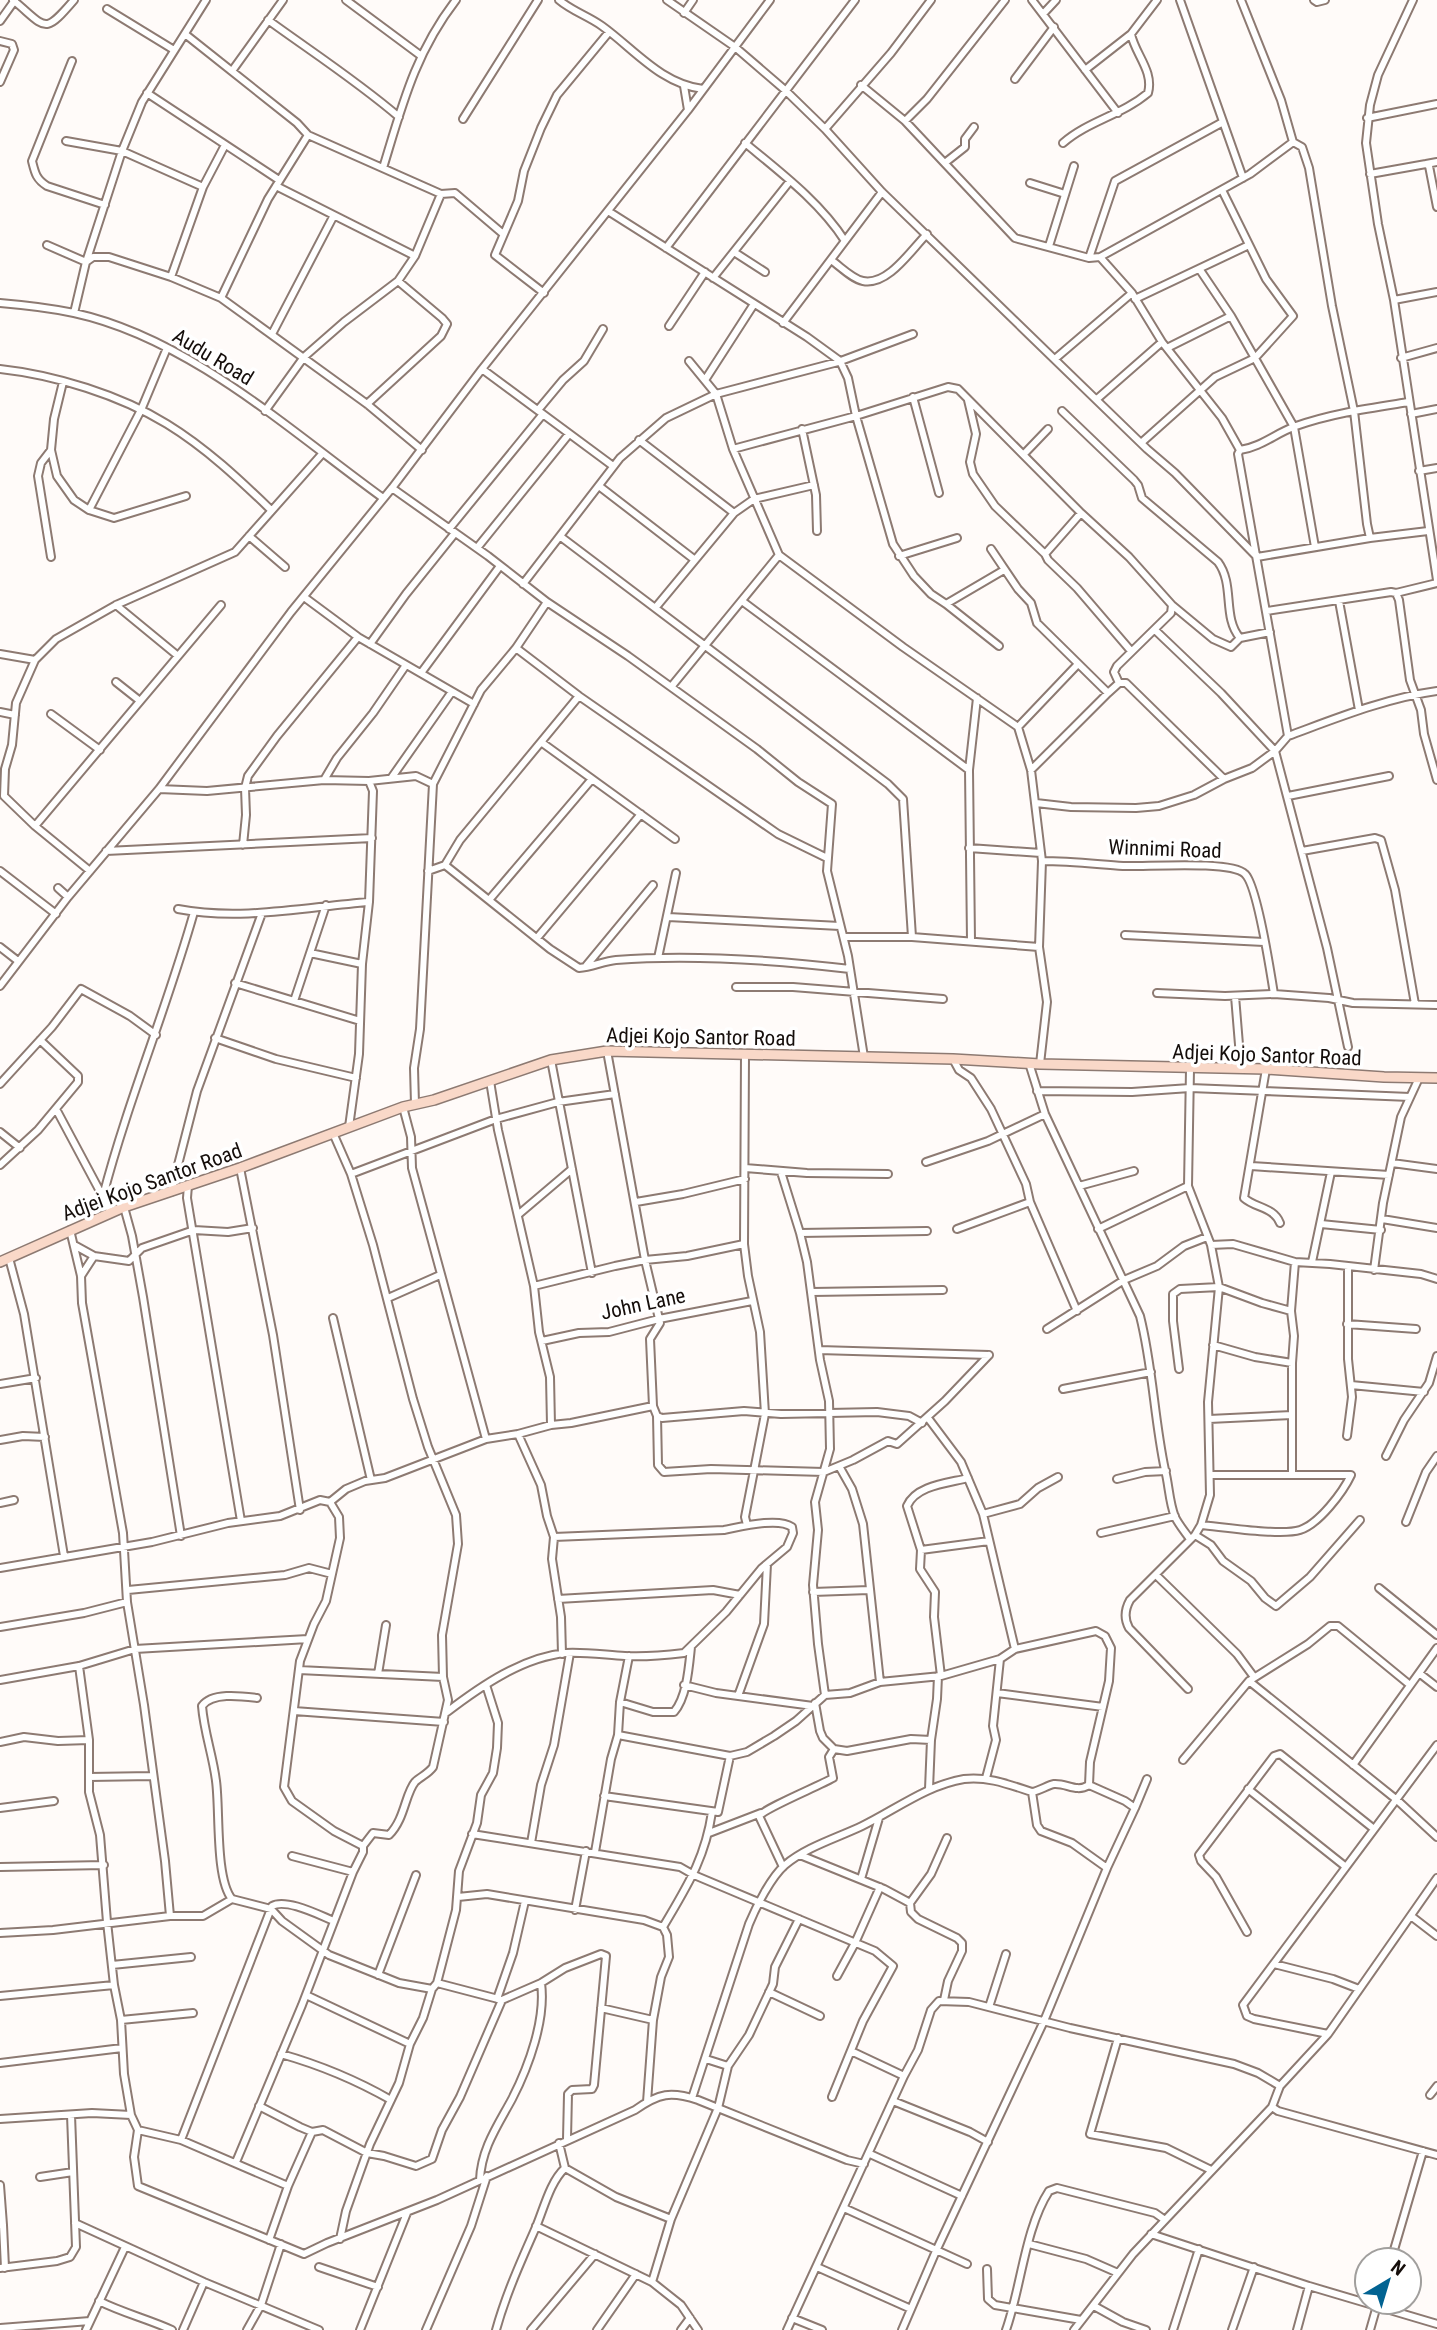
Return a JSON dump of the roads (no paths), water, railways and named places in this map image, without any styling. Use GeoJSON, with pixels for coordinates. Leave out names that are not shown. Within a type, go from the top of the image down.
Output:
{"type":"FeatureCollection","features":[{"type":"Feature","properties":{"kind":"street"},"geometry":{"type":"LineString","coordinates":[[0,20],[14,0],[41,23],[53,24],[74,0]]}},
{"type":"Feature","properties":{"kind":"street"},"geometry":{"type":"LineString","coordinates":[[74,313],[86,262],[122,151],[147,93],[206,0]]}},
{"type":"Feature","properties":{"kind":"street"},"geometry":{"type":"LineString","coordinates":[[232,71],[284,0]]}},
{"type":"Feature","properties":{"kind":"street"},"geometry":{"type":"LineString","coordinates":[[346,0],[421,55]]}},
{"type":"Feature","properties":{"kind":"street"},"geometry":{"type":"LineString","coordinates":[[442,0],[450,7]]}},
{"type":"Feature","properties":{"kind":"street"},"geometry":{"type":"LineString","coordinates":[[383,168],[409,83],[421,55],[456,0]]}},
{"type":"Feature","properties":{"kind":"street"},"geometry":{"type":"LineString","coordinates":[[463,119],[538,0]]}},
{"type":"Feature","properties":{"kind":"street"},"geometry":{"type":"LineString","coordinates":[[559,0],[571,10],[601,25],[638,56],[684,86],[703,89]]}},
{"type":"Feature","properties":{"kind":"street"},"geometry":{"type":"LineString","coordinates":[[667,0],[735,47],[785,90],[825,128],[882,191],[1175,473],[1257,557]]}},
{"type":"Feature","properties":{"kind":"street"},"geometry":{"type":"LineString","coordinates":[[684,13],[693,0]]}},
{"type":"Feature","properties":{"kind":"street"},"geometry":{"type":"LineString","coordinates":[[0,986],[68,897],[159,789],[245,672],[688,110],[770,0]]}},
{"type":"Feature","properties":{"kind":"street"},"geometry":{"type":"LineString","coordinates":[[666,248],[855,0]]}},
{"type":"Feature","properties":{"kind":"street"},"geometry":{"type":"LineString","coordinates":[[825,128],[891,53],[931,0]]}},
{"type":"Feature","properties":{"kind":"street"},"geometry":{"type":"LineString","coordinates":[[905,121],[927,99],[1005,0]]}},
{"type":"Feature","properties":{"kind":"street"},"geometry":{"type":"LineString","coordinates":[[1032,0],[1118,113]]}},
{"type":"Feature","properties":{"kind":"street"},"geometry":{"type":"LineString","coordinates":[[1043,14],[1056,0]]}},
{"type":"Feature","properties":{"kind":"street"},"geometry":{"type":"LineString","coordinates":[[1085,71],[1130,34],[1157,0]]}},
{"type":"Feature","properties":{"kind":"street"},"geometry":{"type":"LineString","coordinates":[[1180,0],[1243,178]]}},
{"type":"Feature","properties":{"kind":"street"},"geometry":{"type":"LineString","coordinates":[[1241,0],[1281,100],[1293,142],[1302,147],[1309,168],[1332,306],[1354,411],[1370,538]]}},
{"type":"Feature","properties":{"kind":"street"},"geometry":{"type":"LineString","coordinates":[[1314,0],[1325,0]]}},
{"type":"Feature","properties":{"kind":"street"},"geometry":{"type":"LineString","coordinates":[[1267,611],[1396,593],[1437,582],[1394,300],[1366,143],[1367,118],[1378,75],[1413,0]]}},
{"type":"Feature","properties":{"kind":"street"},"geometry":{"type":"LineString","coordinates":[[107,9],[174,50]]}},
{"type":"Feature","properties":{"kind":"street"},"geometry":{"type":"LineString","coordinates":[[268,20],[363,86],[398,117]]}},
{"type":"Feature","properties":{"kind":"street"},"geometry":{"type":"LineString","coordinates":[[1014,79],[1054,27]]}},
{"type":"Feature","properties":{"kind":"street"},"geometry":{"type":"LineString","coordinates":[[544,293],[495,255],[502,233],[518,201],[524,171],[557,95],[609,32]]}},
{"type":"Feature","properties":{"kind":"street"},"geometry":{"type":"LineString","coordinates":[[185,34],[297,123],[308,135],[441,194],[455,193],[502,233]]}},
{"type":"Feature","properties":{"kind":"street"},"geometry":{"type":"LineString","coordinates":[[1063,143],[1076,131],[1118,113],[1140,100],[1150,89],[1147,71],[1130,34]]}},
{"type":"Feature","properties":{"kind":"street"},"geometry":{"type":"LineString","coordinates":[[0,41],[12,44],[15,50],[0,82]]}},
{"type":"Feature","properties":{"kind":"street"},"geometry":{"type":"LineString","coordinates":[[72,61],[34,155],[34,171],[39,181],[47,186],[105,205]]}},
{"type":"Feature","properties":{"kind":"street"},"geometry":{"type":"LineString","coordinates":[[861,85],[905,121],[1015,238],[1089,258],[1100,257],[1222,190],[1293,142]]}},
{"type":"Feature","properties":{"kind":"street"},"geometry":{"type":"LineString","coordinates":[[684,86],[688,110]]}},
{"type":"Feature","properties":{"kind":"street"},"geometry":{"type":"LineString","coordinates":[[147,93],[277,183],[333,217],[415,256]]}},
{"type":"Feature","properties":{"kind":"street"},"geometry":{"type":"LineString","coordinates":[[1367,118],[1437,104]]}},
{"type":"Feature","properties":{"kind":"street"},"geometry":{"type":"LineString","coordinates":[[1089,258],[1115,181],[1223,122]]}},
{"type":"Feature","properties":{"kind":"street"},"geometry":{"type":"LineString","coordinates":[[946,162],[965,147],[965,139],[974,127]]}},
{"type":"Feature","properties":{"kind":"street"},"geometry":{"type":"LineString","coordinates":[[221,298],[277,183],[308,135]]}},
{"type":"Feature","properties":{"kind":"street"},"geometry":{"type":"LineString","coordinates":[[66,141],[122,151],[203,187]]}},
{"type":"Feature","properties":{"kind":"street"},"geometry":{"type":"LineString","coordinates":[[745,143],[831,221],[845,241]]}},
{"type":"Feature","properties":{"kind":"street"},"geometry":{"type":"LineString","coordinates":[[171,277],[203,187],[225,145]]}},
{"type":"Feature","properties":{"kind":"street"},"geometry":{"type":"LineString","coordinates":[[1370,174],[1437,162]]}},
{"type":"Feature","properties":{"kind":"street"},"geometry":{"type":"LineString","coordinates":[[1426,164],[1429,166],[1437,207]]}},
{"type":"Feature","properties":{"kind":"street"},"geometry":{"type":"LineString","coordinates":[[1049,246],[1074,166]]}},
{"type":"Feature","properties":{"kind":"street"},"geometry":{"type":"LineString","coordinates":[[713,278],[790,181]]}},
{"type":"Feature","properties":{"kind":"street"},"geometry":{"type":"LineString","coordinates":[[1030,183],[1065,194]]}},
{"type":"Feature","properties":{"kind":"street"},"geometry":{"type":"LineString","coordinates":[[1141,443],[1215,377],[1255,358],[1293,317],[1266,279],[1222,190]]}},
{"type":"Feature","properties":{"kind":"street"},"geometry":{"type":"LineString","coordinates":[[783,323],[882,191]]}},
{"type":"Feature","properties":{"kind":"street"},"geometry":{"type":"LineString","coordinates":[[265,411],[304,357],[398,281],[415,256],[441,194]]}},
{"type":"Feature","properties":{"kind":"street"},"geometry":{"type":"LineString","coordinates":[[608,211],[832,354],[843,366],[893,544],[931,594],[999,646]]}},
{"type":"Feature","properties":{"kind":"street"},"geometry":{"type":"LineString","coordinates":[[272,334],[333,217]]}},
{"type":"Feature","properties":{"kind":"street"},"geometry":{"type":"LineString","coordinates":[[831,260],[860,281],[874,281],[890,272],[927,234]]}},
{"type":"Feature","properties":{"kind":"street"},"geometry":{"type":"LineString","coordinates":[[47,245],[86,262]]}},
{"type":"Feature","properties":{"kind":"street"},"geometry":{"type":"LineString","coordinates":[[1056,358],[1133,296],[1200,270],[1250,246]]}},
{"type":"Feature","properties":{"kind":"street"},"geometry":{"type":"LineString","coordinates":[[734,252],[765,272]]}},
{"type":"Feature","properties":{"kind":"street"},"geometry":{"type":"LineString","coordinates":[[86,262],[93,257],[109,257],[171,277],[221,298],[368,404],[422,450]]}},
{"type":"Feature","properties":{"kind":"street"},"geometry":{"type":"LineString","coordinates":[[1100,257],[1133,296],[1165,345],[1222,418],[1240,450],[1238,454],[1288,736]]}},
{"type":"Feature","properties":{"kind":"street"},"geometry":{"type":"LineString","coordinates":[[1200,270],[1231,316],[1294,426],[1315,547]]}},
{"type":"Feature","properties":{"kind":"street"},"geometry":{"type":"LineString","coordinates":[[669,326],[705,272]]}},
{"type":"Feature","properties":{"kind":"street"},"geometry":{"type":"LineString","coordinates":[[368,404],[441,337],[447,324],[398,281]]}},
{"type":"Feature","properties":{"kind":"street"},"geometry":{"type":"LineString","coordinates":[[1394,300],[1437,292]]}},
{"type":"Feature","properties":{"kind":"street","name":"Audu Road"},"geometry":{"type":"LineString","coordinates":[[0,303],[74,313],[121,328],[167,348],[223,380],[383,498]]}},
{"type":"Feature","properties":{"kind":"street"},"geometry":{"type":"LineString","coordinates":[[705,380],[754,304]]}},
{"type":"Feature","properties":{"kind":"street"},"geometry":{"type":"LineString","coordinates":[[1097,399],[1165,345],[1231,316]]}},
{"type":"Feature","properties":{"kind":"street"},"geometry":{"type":"LineString","coordinates":[[370,644],[563,380],[584,361],[603,329]]}},
{"type":"Feature","properties":{"kind":"street"},"geometry":{"type":"LineString","coordinates":[[523,584],[613,466],[666,418],[716,394],[838,362],[913,334]]}},
{"type":"Feature","properties":{"kind":"street"},"geometry":{"type":"LineString","coordinates":[[89,510],[141,410],[167,348]]}},
{"type":"Feature","properties":{"kind":"street"},"geometry":{"type":"LineString","coordinates":[[1401,358],[1437,348]]}},
{"type":"Feature","properties":{"kind":"street"},"geometry":{"type":"LineString","coordinates":[[689,361],[716,394],[733,449],[779,555],[903,647],[1018,727],[1031,770],[1037,803],[1041,857],[1039,947],[1047,1002],[1040,1064]]}},
{"type":"Feature","properties":{"kind":"street"},"geometry":{"type":"LineString","coordinates":[[0,369],[63,382],[141,410],[195,443],[271,510]]}},
{"type":"Feature","properties":{"kind":"street"},"geometry":{"type":"LineString","coordinates":[[482,369],[613,466]]}},
{"type":"Feature","properties":{"kind":"street"},"geometry":{"type":"LineString","coordinates":[[63,382],[54,419],[51,450],[57,476],[74,500],[89,510],[114,518],[186,496]]}},
{"type":"Feature","properties":{"kind":"street"},"geometry":{"type":"LineString","coordinates":[[733,449],[856,416],[948,387],[958,389],[1081,513],[1129,557],[1172,606],[1213,639],[1231,647],[1240,638],[1270,632]]}},
{"type":"Feature","properties":{"kind":"street"},"geometry":{"type":"LineString","coordinates":[[913,397],[939,493]]}},
{"type":"Feature","properties":{"kind":"street"},"geometry":{"type":"LineString","coordinates":[[968,400],[976,435],[970,462],[973,474],[995,506],[1077,588],[1131,651]]}},
{"type":"Feature","properties":{"kind":"street"},"geometry":{"type":"LineString","coordinates":[[1240,450],[1253,448],[1294,426],[1343,412],[1409,402]]}},
{"type":"Feature","properties":{"kind":"street"},"geometry":{"type":"LineString","coordinates":[[1411,414],[1437,410]]}},
{"type":"Feature","properties":{"kind":"street"},"geometry":{"type":"LineString","coordinates":[[1062,411],[1134,480],[1142,498],[1218,562],[1226,573],[1231,624],[1240,638]]}},
{"type":"Feature","properties":{"kind":"street"},"geometry":{"type":"LineString","coordinates":[[802,429],[814,485],[817,531]]}},
{"type":"Feature","properties":{"kind":"street"},"geometry":{"type":"LineString","coordinates":[[1024,454],[1048,429]]}},
{"type":"Feature","properties":{"kind":"street"},"geometry":{"type":"LineString","coordinates":[[477,548],[569,434]]}},
{"type":"Feature","properties":{"kind":"street"},"geometry":{"type":"LineString","coordinates":[[639,440],[734,513]]}},
{"type":"Feature","properties":{"kind":"street"},"geometry":{"type":"LineString","coordinates":[[51,450],[41,463],[38,476],[51,557]]}},
{"type":"Feature","properties":{"kind":"street"},"geometry":{"type":"LineString","coordinates":[[90,871],[7,801],[2,790],[3,769],[12,745],[18,698],[34,660],[56,639],[117,604],[235,552],[322,454]]}},
{"type":"Feature","properties":{"kind":"street"},"geometry":{"type":"LineString","coordinates":[[1419,471],[1437,468]]}},
{"type":"Feature","properties":{"kind":"street"},"geometry":{"type":"LineString","coordinates":[[656,607],[734,513],[754,499],[814,485]]}},
{"type":"Feature","properties":{"kind":"street"},"geometry":{"type":"LineString","coordinates":[[599,486],[695,560]]}},
{"type":"Feature","properties":{"kind":"street"},"geometry":{"type":"LineString","coordinates":[[392,488],[547,602],[671,687],[798,782],[832,804],[827,871],[855,991],[864,1057]]}},
{"type":"Feature","properties":{"kind":"street"},"geometry":{"type":"LineString","coordinates":[[1045,554],[1081,513]]}},
{"type":"Feature","properties":{"kind":"street"},"geometry":{"type":"LineString","coordinates":[[1257,557],[1437,526]]}},
{"type":"Feature","properties":{"kind":"street"},"geometry":{"type":"LineString","coordinates":[[248,536],[285,567]]}},
{"type":"Feature","properties":{"kind":"street"},"geometry":{"type":"LineString","coordinates":[[561,537],[888,784],[903,799],[912,937]]}},
{"type":"Feature","properties":{"kind":"street"},"geometry":{"type":"LineString","coordinates":[[900,556],[957,538]]}},
{"type":"Feature","properties":{"kind":"street"},"geometry":{"type":"LineString","coordinates":[[991,549],[1031,603],[1037,623],[1108,693]]}},
{"type":"Feature","properties":{"kind":"street"},"geometry":{"type":"LineString","coordinates":[[671,687],[779,555]]}},
{"type":"Feature","properties":{"kind":"street"},"geometry":{"type":"LineString","coordinates":[[421,673],[500,566]]}},
{"type":"Feature","properties":{"kind":"street"},"geometry":{"type":"LineString","coordinates":[[946,604],[1004,570]]}},
{"type":"Feature","properties":{"kind":"street"},"geometry":{"type":"LineString","coordinates":[[1396,593],[1410,680],[1421,710],[1424,734],[1434,754],[1437,780]]}},
{"type":"Feature","properties":{"kind":"street"},"geometry":{"type":"LineString","coordinates":[[304,597],[358,637],[474,704]]}},
{"type":"Feature","properties":{"kind":"street"},"geometry":{"type":"LineString","coordinates":[[742,601],[969,770]]}},
{"type":"Feature","properties":{"kind":"street"},"geometry":{"type":"LineString","coordinates":[[1339,601],[1359,710]]}},
{"type":"Feature","properties":{"kind":"street"},"geometry":{"type":"LineString","coordinates":[[415,1104],[414,1068],[420,1029],[433,784],[481,690],[516,648],[547,602]]}},
{"type":"Feature","properties":{"kind":"street"},"geometry":{"type":"LineString","coordinates":[[117,604],[178,656]]}},
{"type":"Feature","properties":{"kind":"street"},"geometry":{"type":"LineString","coordinates":[[35,826],[221,605]]}},
{"type":"Feature","properties":{"kind":"street"},"geometry":{"type":"LineString","coordinates":[[1119,683],[1114,672],[1117,666],[1171,613],[1172,606]]}},
{"type":"Feature","properties":{"kind":"street"},"geometry":{"type":"LineString","coordinates":[[1155,630],[1221,693],[1275,751],[1339,1000],[1348,1048]]}},
{"type":"Feature","properties":{"kind":"street"},"geometry":{"type":"LineString","coordinates":[[243,845],[246,815],[244,788],[254,765],[358,637]]}},
{"type":"Feature","properties":{"kind":"street"},"geometry":{"type":"LineString","coordinates":[[516,648],[579,696],[779,834],[827,858]]}},
{"type":"Feature","properties":{"kind":"street"},"geometry":{"type":"LineString","coordinates":[[0,654],[34,660]]}},
{"type":"Feature","properties":{"kind":"street"},"geometry":{"type":"LineString","coordinates":[[1018,727],[1078,664]]}},
{"type":"Feature","properties":{"kind":"street"},"geometry":{"type":"LineString","coordinates":[[324,780],[337,758],[406,665]]}},
{"type":"Feature","properties":{"kind":"street"},"geometry":{"type":"LineString","coordinates":[[117,682],[140,701]]}},
{"type":"Feature","properties":{"kind":"street"},"geometry":{"type":"LineString","coordinates":[[1031,770],[1119,683]]}},
{"type":"Feature","properties":{"kind":"street"},"geometry":{"type":"LineString","coordinates":[[1119,683],[1130,686],[1224,779]]}},
{"type":"Feature","properties":{"kind":"street"},"geometry":{"type":"LineString","coordinates":[[1037,803],[1070,807],[1147,808],[1194,794],[1252,768],[1275,751],[1288,736],[1359,710],[1414,694],[1437,691]]}},
{"type":"Feature","properties":{"kind":"street"},"geometry":{"type":"LineString","coordinates":[[392,777],[452,693]]}},
{"type":"Feature","properties":{"kind":"street"},"geometry":{"type":"LineString","coordinates":[[428,871],[445,864],[460,840],[579,696]]}},
{"type":"Feature","properties":{"kind":"street"},"geometry":{"type":"LineString","coordinates":[[971,941],[969,770],[977,698]]}},
{"type":"Feature","properties":{"kind":"street"},"geometry":{"type":"LineString","coordinates":[[0,712],[15,715]]}},
{"type":"Feature","properties":{"kind":"street"},"geometry":{"type":"LineString","coordinates":[[51,714],[100,750]]}},
{"type":"Feature","properties":{"kind":"street"},"geometry":{"type":"LineString","coordinates":[[541,742],[675,839]]}},
{"type":"Feature","properties":{"kind":"street"},"geometry":{"type":"LineString","coordinates":[[159,789],[207,792],[324,780],[416,776],[433,784]]}},
{"type":"Feature","properties":{"kind":"street"},"geometry":{"type":"LineString","coordinates":[[1288,796],[1389,776]]}},
{"type":"Feature","properties":{"kind":"street"},"geometry":{"type":"LineString","coordinates":[[489,900],[592,779]]}},
{"type":"Feature","properties":{"kind":"street"},"geometry":{"type":"LineString","coordinates":[[349,1127],[356,1078],[362,964],[369,902],[373,791],[369,780]]}},
{"type":"Feature","properties":{"kind":"street"},"geometry":{"type":"LineString","coordinates":[[537,938],[641,814]]}},
{"type":"Feature","properties":{"kind":"street"},"geometry":{"type":"LineString","coordinates":[[106,851],[372,838]]}},
{"type":"Feature","properties":{"kind":"street"},"geometry":{"type":"LineString","coordinates":[[1302,851],[1375,838],[1381,840],[1395,890],[1415,1004]]}},
{"type":"Feature","properties":{"kind":"street"},"geometry":{"type":"LineString","coordinates":[[969,848],[1041,857]]}},
{"type":"Feature","properties":{"kind":"street","name":"Winnimi Road"},"geometry":{"type":"LineString","coordinates":[[1041,857],[1135,866],[1172,864],[1240,870],[1248,878],[1274,994]]}},
{"type":"Feature","properties":{"kind":"street"},"geometry":{"type":"LineString","coordinates":[[445,864],[576,967],[612,960],[658,958],[850,969]]}},
{"type":"Feature","properties":{"kind":"street"},"geometry":{"type":"LineString","coordinates":[[0,871],[55,914]]}},
{"type":"Feature","properties":{"kind":"street"},"geometry":{"type":"LineString","coordinates":[[658,958],[676,873]]}},
{"type":"Feature","properties":{"kind":"street"},"geometry":{"type":"LineString","coordinates":[[585,967],[653,885]]}},
{"type":"Feature","properties":{"kind":"street"},"geometry":{"type":"LineString","coordinates":[[58,888],[68,897]]}},
{"type":"Feature","properties":{"kind":"street"},"geometry":{"type":"LineString","coordinates":[[178,909],[194,912],[262,913],[369,902]]}},
{"type":"Feature","properties":{"kind":"street"},"geometry":{"type":"LineString","coordinates":[[294,1001],[326,905]]}},
{"type":"Feature","properties":{"kind":"street"},"geometry":{"type":"LineString","coordinates":[[103,1196],[125,1119],[156,1035],[194,912]]}},
{"type":"Feature","properties":{"kind":"street"},"geometry":{"type":"LineString","coordinates":[[171,1192],[197,1091],[262,913]]}},
{"type":"Feature","properties":{"kind":"street"},"geometry":{"type":"LineString","coordinates":[[668,917],[840,926]]}},
{"type":"Feature","properties":{"kind":"street"},"geometry":{"type":"LineString","coordinates":[[1125,935],[1264,942]]}},
{"type":"Feature","properties":{"kind":"street"},"geometry":{"type":"LineString","coordinates":[[844,937],[912,937],[1039,947]]}},
{"type":"Feature","properties":{"kind":"street"},"geometry":{"type":"LineString","coordinates":[[0,947],[18,961]]}},
{"type":"Feature","properties":{"kind":"street"},"geometry":{"type":"LineString","coordinates":[[310,953],[362,964]]}},
{"type":"Feature","properties":{"kind":"street"},"geometry":{"type":"LineString","coordinates":[[235,983],[360,1021]]}},
{"type":"Feature","properties":{"kind":"street"},"geometry":{"type":"LineString","coordinates":[[736,988],[793,987],[943,999]]}},
{"type":"Feature","properties":{"kind":"street"},"geometry":{"type":"LineString","coordinates":[[0,1084],[81,989],[130,1016],[156,1035]]}},
{"type":"Feature","properties":{"kind":"street"},"geometry":{"type":"LineString","coordinates":[[1157,993],[1235,996],[1274,994],[1353,1003],[1437,1005]]}},
{"type":"Feature","properties":{"kind":"street"},"geometry":{"type":"LineString","coordinates":[[1235,996],[1241,1069]]}},
{"type":"Feature","properties":{"kind":"street"},"geometry":{"type":"LineString","coordinates":[[215,1038],[276,1059],[356,1078]]}},
{"type":"Feature","properties":{"kind":"street"},"geometry":{"type":"LineString","coordinates":[[0,1165],[56,1110],[79,1079],[40,1040]]}},
{"type":"Feature","properties":{"kind":"street"},"geometry":{"type":"LineString","coordinates":[[607,1051],[645,1260],[659,1319],[659,1326],[650,1339],[653,1406],[657,1416],[658,1465],[664,1472],[824,1472],[888,1441],[897,1444],[925,1420],[989,1355],[819,1350]]}},
{"type":"Feature","properties":{"kind":"street","name":"Adjei Kojo Santor Road"},"geometry":{"type":"LineString","coordinates":[[2,1260],[124,1207],[240,1168],[403,1107],[434,1100],[551,1060],[607,1051],[973,1059],[1040,1064],[1266,1069],[1437,1078]]}},
{"type":"Feature","properties":{"kind":"street"},"geometry":{"type":"LineString","coordinates":[[745,1054],[744,1244],[752,1301],[760,1332],[765,1413],[745,1517],[747,1525]]}},
{"type":"Feature","properties":{"kind":"street"},"geometry":{"type":"LineString","coordinates":[[953,1059],[986,1099],[1026,1184],[1030,1202],[1077,1311]]}},
{"type":"Feature","properties":{"kind":"street"},"geometry":{"type":"LineString","coordinates":[[971,1078],[973,1059]]}},
{"type":"Feature","properties":{"kind":"street"},"geometry":{"type":"LineString","coordinates":[[551,1060],[592,1273]]}},
{"type":"Feature","properties":{"kind":"street"},"geometry":{"type":"LineString","coordinates":[[1029,1063],[1045,1114],[1140,1316],[1151,1372],[1160,1451],[1175,1516],[1193,1537],[1211,1545],[1223,1560],[1251,1581],[1265,1598],[1276,1606],[1310,1577],[1360,1520]]}},
{"type":"Feature","properties":{"kind":"street"},"geometry":{"type":"LineString","coordinates":[[1188,1689],[1126,1622],[1126,1610],[1130,1600],[1193,1537],[1201,1525],[1210,1494],[1208,1402],[1219,1287],[1210,1245],[1188,1186],[1190,1069]]}},
{"type":"Feature","properties":{"kind":"street"},"geometry":{"type":"LineString","coordinates":[[1266,1069],[1244,1198],[1275,1214],[1280,1223]]}},
{"type":"Feature","properties":{"kind":"street"},"geometry":{"type":"LineString","coordinates":[[1374,1270],[1401,1117],[1419,1078]]}},
{"type":"Feature","properties":{"kind":"street"},"geometry":{"type":"LineString","coordinates":[[490,1081],[496,1119],[534,1286],[552,1391],[551,1425]]}},
{"type":"Feature","properties":{"kind":"street"},"geometry":{"type":"LineString","coordinates":[[1038,1091],[1132,1092],[1190,1088],[1410,1097]]}},
{"type":"Feature","properties":{"kind":"street"},"geometry":{"type":"LineString","coordinates":[[351,1174],[496,1119],[558,1102],[615,1094]]}},
{"type":"Feature","properties":{"kind":"street"},"geometry":{"type":"LineString","coordinates":[[403,1107],[412,1151],[412,1168],[486,1439]]}},
{"type":"Feature","properties":{"kind":"street"},"geometry":{"type":"LineString","coordinates":[[56,1110],[111,1212]]}},
{"type":"Feature","properties":{"kind":"street"},"geometry":{"type":"LineString","coordinates":[[926,1162],[1003,1134],[1045,1114]]}},
{"type":"Feature","properties":{"kind":"street"},"geometry":{"type":"LineString","coordinates":[[0,1132],[20,1148]]}},
{"type":"Feature","properties":{"kind":"street"},"geometry":{"type":"LineString","coordinates":[[236,2162],[306,1995],[321,1950],[363,1852],[363,1846],[373,1833],[389,1835],[396,1828],[416,1781],[426,1776],[433,1767],[447,1712],[442,1635],[457,1556],[458,1530],[450,1497],[442,1483],[413,1399],[388,1298],[351,1174],[333,1133]]}},
{"type":"Feature","properties":{"kind":"street"},"geometry":{"type":"LineString","coordinates":[[1392,1163],[1437,1169]]}},
{"type":"Feature","properties":{"kind":"street"},"geometry":{"type":"LineString","coordinates":[[1251,1166],[1389,1175]]}},
{"type":"Feature","properties":{"kind":"street"},"geometry":{"type":"LineString","coordinates":[[240,1168],[253,1228],[300,1510]]}},
{"type":"Feature","properties":{"kind":"street"},"geometry":{"type":"LineString","coordinates":[[745,1168],[781,1172],[888,1174]]}},
{"type":"Feature","properties":{"kind":"street"},"geometry":{"type":"LineString","coordinates":[[519,1214],[572,1169]]}},
{"type":"Feature","properties":{"kind":"street"},"geometry":{"type":"LineString","coordinates":[[1079,1186],[1134,1171]]}},
{"type":"Feature","properties":{"kind":"street"},"geometry":{"type":"LineString","coordinates":[[781,1172],[800,1233],[830,1412],[831,1436],[815,1502],[818,1530],[813,1592],[825,1695]]}},
{"type":"Feature","properties":{"kind":"street"},"geometry":{"type":"LineString","coordinates":[[1312,1262],[1331,1172]]}},
{"type":"Feature","properties":{"kind":"street"},"geometry":{"type":"LineString","coordinates":[[636,1202],[683,1195],[745,1180]]}},
{"type":"Feature","properties":{"kind":"street"},"geometry":{"type":"LineString","coordinates":[[188,1185],[187,1198],[241,1521]]}},
{"type":"Feature","properties":{"kind":"street"},"geometry":{"type":"LineString","coordinates":[[1098,1229],[1188,1186]]}},
{"type":"Feature","properties":{"kind":"street"},"geometry":{"type":"LineString","coordinates":[[957,1229],[1030,1202]]}},
{"type":"Feature","properties":{"kind":"street"},"geometry":{"type":"LineString","coordinates":[[124,1207],[135,1254],[181,1536]]}},
{"type":"Feature","properties":{"kind":"street"},"geometry":{"type":"LineString","coordinates":[[1382,1219],[1437,1228]]}},
{"type":"Feature","properties":{"kind":"street"},"geometry":{"type":"LineString","coordinates":[[1321,1224],[1381,1230]]}},
{"type":"Feature","properties":{"kind":"street"},"geometry":{"type":"LineString","coordinates":[[74,1245],[94,1256],[129,1261],[142,1248],[194,1230],[229,1232],[253,1228]]}},
{"type":"Feature","properties":{"kind":"street"},"geometry":{"type":"LineString","coordinates":[[70,1230],[81,1276],[82,1303],[110,1454],[123,1546],[127,1602],[165,1861],[170,1916]]}},
{"type":"Feature","properties":{"kind":"street"},"geometry":{"type":"LineString","coordinates":[[800,1233],[927,1231]]}},
{"type":"Feature","properties":{"kind":"street"},"geometry":{"type":"LineString","coordinates":[[1047,1329],[1124,1280],[1157,1266],[1184,1247],[1207,1237]]}},
{"type":"Feature","properties":{"kind":"street"},"geometry":{"type":"LineString","coordinates":[[534,1286],[645,1260],[687,1256],[744,1244]]}},
{"type":"Feature","properties":{"kind":"street"},"geometry":{"type":"LineString","coordinates":[[1210,1245],[1233,1244],[1295,1262],[1421,1274],[1437,1279]]}},
{"type":"Feature","properties":{"kind":"street"},"geometry":{"type":"LineString","coordinates":[[81,1276],[94,1256]]}},
{"type":"Feature","properties":{"kind":"street"},"geometry":{"type":"LineString","coordinates":[[2,1260],[23,1308],[64,1556]]}},
{"type":"Feature","properties":{"kind":"street"},"geometry":{"type":"LineString","coordinates":[[1292,1475],[1294,1336],[1291,1311],[1295,1262]]}},
{"type":"Feature","properties":{"kind":"street"},"geometry":{"type":"LineString","coordinates":[[1347,1436],[1352,1397],[1348,1359],[1348,1268]]}},
{"type":"Feature","properties":{"kind":"street"},"geometry":{"type":"LineString","coordinates":[[388,1298],[440,1275]]}},
{"type":"Feature","properties":{"kind":"street"},"geometry":{"type":"LineString","coordinates":[[1178,1369],[1173,1294],[1180,1289],[1219,1287],[1291,1311]]}},
{"type":"Feature","properties":{"kind":"street"},"geometry":{"type":"LineString","coordinates":[[812,1292],[943,1290]]}},
{"type":"Feature","properties":{"kind":"street","name":"John Lane"},"geometry":{"type":"LineString","coordinates":[[542,1341],[579,1333],[609,1332],[659,1319],[752,1301]]}},
{"type":"Feature","properties":{"kind":"street"},"geometry":{"type":"LineString","coordinates":[[333,1318],[371,1480]]}},
{"type":"Feature","properties":{"kind":"street"},"geometry":{"type":"LineString","coordinates":[[1347,1324],[1416,1329]]}},
{"type":"Feature","properties":{"kind":"street"},"geometry":{"type":"LineString","coordinates":[[1213,1345],[1255,1357],[1292,1363]]}},
{"type":"Feature","properties":{"kind":"street"},"geometry":{"type":"LineString","coordinates":[[1386,1456],[1404,1420],[1429,1383],[1437,1356]]}},
{"type":"Feature","properties":{"kind":"street"},"geometry":{"type":"LineString","coordinates":[[1063,1389],[1151,1372]]}},
{"type":"Feature","properties":{"kind":"street"},"geometry":{"type":"LineString","coordinates":[[0,1384],[36,1378]]}},
{"type":"Feature","properties":{"kind":"street"},"geometry":{"type":"LineString","coordinates":[[1351,1385],[1424,1392]]}},
{"type":"Feature","properties":{"kind":"street"},"geometry":{"type":"LineString","coordinates":[[330,1502],[345,1489],[385,1478],[486,1439],[653,1406]]}},
{"type":"Feature","properties":{"kind":"street"},"geometry":{"type":"LineString","coordinates":[[657,1416],[663,1418],[744,1411],[877,1412],[925,1420],[961,1462],[983,1514],[1015,1649]]}},
{"type":"Feature","properties":{"kind":"street"},"geometry":{"type":"LineString","coordinates":[[1209,1419],[1292,1415]]}},
{"type":"Feature","properties":{"kind":"street"},"geometry":{"type":"LineString","coordinates":[[518,1434],[541,1485],[554,1537],[552,1559],[561,1617],[562,1654]]}},
{"type":"Feature","properties":{"kind":"street"},"geometry":{"type":"LineString","coordinates":[[0,1440],[23,1436],[45,1437]]}},
{"type":"Feature","properties":{"kind":"street"},"geometry":{"type":"LineString","coordinates":[[1406,1522],[1426,1472],[1437,1456]]}},
{"type":"Feature","properties":{"kind":"street"},"geometry":{"type":"LineString","coordinates":[[839,1466],[852,1489],[863,1524],[880,1682]]}},
{"type":"Feature","properties":{"kind":"street"},"geometry":{"type":"LineString","coordinates":[[1117,1479],[1145,1472],[1166,1471]]}},
{"type":"Feature","properties":{"kind":"street"},"geometry":{"type":"LineString","coordinates":[[1201,1525],[1299,1530],[1323,1514],[1338,1497],[1351,1475],[1211,1475]]}},
{"type":"Feature","properties":{"kind":"street"},"geometry":{"type":"LineString","coordinates":[[983,1514],[1020,1504],[1038,1488],[1058,1477]]}},
{"type":"Feature","properties":{"kind":"street"},"geometry":{"type":"LineString","coordinates":[[929,1789],[930,1740],[940,1676],[934,1617],[935,1592],[920,1569],[920,1550],[907,1506],[909,1499],[927,1489],[968,1478]]}},
{"type":"Feature","properties":{"kind":"street"},"geometry":{"type":"LineString","coordinates":[[0,1503],[14,1500]]}},
{"type":"Feature","properties":{"kind":"street"},"geometry":{"type":"LineString","coordinates":[[0,1568],[181,1536],[241,1521],[280,1516],[320,1500],[330,1502],[335,1508],[341,1527],[326,1601],[300,1661],[284,1787],[292,1801],[334,1831],[363,1846]]}},
{"type":"Feature","properties":{"kind":"street"},"geometry":{"type":"LineString","coordinates":[[1101,1533],[1175,1516]]}},
{"type":"Feature","properties":{"kind":"street"},"geometry":{"type":"LineString","coordinates":[[447,1712],[486,1685],[534,1660],[570,1653],[629,1656],[681,1654],[691,1647],[767,1564],[787,1547],[793,1533],[792,1527],[786,1523],[747,1525],[724,1530],[554,1537]]}},
{"type":"Feature","properties":{"kind":"street"},"geometry":{"type":"LineString","coordinates":[[920,1550],[989,1542]]}},
{"type":"Feature","properties":{"kind":"street"},"geometry":{"type":"LineString","coordinates":[[738,1696],[764,1624],[767,1564]]}},
{"type":"Feature","properties":{"kind":"street"},"geometry":{"type":"LineString","coordinates":[[128,1590],[285,1575],[304,1568],[332,1574]]}},
{"type":"Feature","properties":{"kind":"street"},"geometry":{"type":"LineString","coordinates":[[1156,1575],[1237,1654],[1252,1679],[1397,1800],[1437,1837]]}},
{"type":"Feature","properties":{"kind":"street"},"geometry":{"type":"LineString","coordinates":[[1379,1588],[1437,1635]]}},
{"type":"Feature","properties":{"kind":"street"},"geometry":{"type":"LineString","coordinates":[[558,1599],[713,1590],[740,1595]]}},
{"type":"Feature","properties":{"kind":"street"},"geometry":{"type":"LineString","coordinates":[[813,1592],[869,1590]]}},
{"type":"Feature","properties":{"kind":"street"},"geometry":{"type":"LineString","coordinates":[[0,1627],[84,1613],[127,1602]]}},
{"type":"Feature","properties":{"kind":"street"},"geometry":{"type":"LineString","coordinates":[[378,1674],[386,1625]]}},
{"type":"Feature","properties":{"kind":"street"},"geometry":{"type":"LineString","coordinates":[[1183,1760],[1252,1679],[1308,1644],[1330,1626],[1338,1626],[1410,1685]]}},
{"type":"Feature","properties":{"kind":"street"},"geometry":{"type":"LineString","coordinates":[[618,1735],[730,1756],[753,1749],[796,1721],[825,1695],[850,1693],[880,1682],[940,1676],[1000,1659],[1015,1649],[1096,1631],[1101,1633],[1111,1648],[1109,1681],[1090,1762],[1089,1785]]}},
{"type":"Feature","properties":{"kind":"street"},"geometry":{"type":"LineString","coordinates":[[0,1680],[79,1666],[135,1649],[308,1639]]}},
{"type":"Feature","properties":{"kind":"street"},"geometry":{"type":"LineString","coordinates":[[620,1702],[653,1712],[669,1713],[678,1707],[691,1647]]}},
{"type":"Feature","properties":{"kind":"street"},"geometry":{"type":"LineString","coordinates":[[1353,1765],[1437,1648]]}},
{"type":"Feature","properties":{"kind":"street"},"geometry":{"type":"LineString","coordinates":[[531,1843],[541,1784],[554,1745],[570,1653]]}},
{"type":"Feature","properties":{"kind":"street"},"geometry":{"type":"LineString","coordinates":[[595,1852],[618,1735],[620,1702],[629,1656]]}},
{"type":"Feature","properties":{"kind":"street"},"geometry":{"type":"LineString","coordinates":[[986,1778],[996,1740],[993,1726],[1000,1659]]}},
{"type":"Feature","properties":{"kind":"street"},"geometry":{"type":"LineString","coordinates":[[79,1666],[89,1740],[89,1792],[100,1835],[104,1865],[107,1922],[131,2115],[138,2130],[134,2157],[138,2186],[304,2254],[407,2213],[627,2114],[646,2102],[670,2094],[692,2098],[847,2160],[864,2164]]}},
{"type":"Feature","properties":{"kind":"street"},"geometry":{"type":"LineString","coordinates":[[299,1670],[443,1677]]}},
{"type":"Feature","properties":{"kind":"street"},"geometry":{"type":"LineString","coordinates":[[1419,1673],[1437,1688]]}},
{"type":"Feature","properties":{"kind":"street"},"geometry":{"type":"LineString","coordinates":[[340,2239],[346,2211],[399,2083],[410,2044],[434,1986],[452,1928],[460,1871],[477,1823],[481,1795],[493,1773],[498,1723],[486,1685]]}},
{"type":"Feature","properties":{"kind":"street"},"geometry":{"type":"LineString","coordinates":[[684,1685],[738,1696],[814,1705]]}},
{"type":"Feature","properties":{"kind":"street"},"geometry":{"type":"LineString","coordinates":[[997,1693],[1103,1707]]}},
{"type":"Feature","properties":{"kind":"street"},"geometry":{"type":"LineString","coordinates":[[232,1899],[224,1885],[216,1779],[202,1706],[209,1700],[224,1697],[239,1695],[257,1698]]}},
{"type":"Feature","properties":{"kind":"street"},"geometry":{"type":"LineString","coordinates":[[814,1705],[823,1738],[834,1749],[847,1751],[911,1739],[930,1740]]}},
{"type":"Feature","properties":{"kind":"street"},"geometry":{"type":"LineString","coordinates":[[294,1711],[444,1722]]}},
{"type":"Feature","properties":{"kind":"street"},"geometry":{"type":"LineString","coordinates":[[0,1742],[23,1737],[58,1741],[89,1740]]}},
{"type":"Feature","properties":{"kind":"street"},"geometry":{"type":"LineString","coordinates":[[1328,2034],[1247,2016],[1243,2005],[1437,1745]]}},
{"type":"Feature","properties":{"kind":"street"},"geometry":{"type":"LineString","coordinates":[[709,1833],[761,1813],[833,1778],[829,1757],[834,1749]]}},
{"type":"Feature","properties":{"kind":"street"},"geometry":{"type":"LineString","coordinates":[[1247,1932],[1216,1877],[1200,1861],[1199,1855],[1269,1760],[1280,1754],[1374,1829]]}},
{"type":"Feature","properties":{"kind":"street"},"geometry":{"type":"LineString","coordinates":[[604,1796],[719,1811],[730,1756]]}},
{"type":"Feature","properties":{"kind":"street"},"geometry":{"type":"LineString","coordinates":[[89,1777],[153,1776]]}},
{"type":"Feature","properties":{"kind":"street"},"geometry":{"type":"LineString","coordinates":[[692,2098],[748,1924],[758,1903],[782,1867],[800,1854],[879,1818],[929,1789],[963,1779],[986,1778],[1032,1792],[1051,1784],[1073,1788],[1089,1785]]}},
{"type":"Feature","properties":{"kind":"street"},"geometry":{"type":"LineString","coordinates":[[902,2330],[936,2251],[1045,2021],[1107,1868],[1147,1779]]}},
{"type":"Feature","properties":{"kind":"street"},"geometry":{"type":"LineString","coordinates":[[1089,1785],[1135,1808]]}},
{"type":"Feature","properties":{"kind":"street"},"geometry":{"type":"LineString","coordinates":[[1248,1789],[1346,1867]]}},
{"type":"Feature","properties":{"kind":"street"},"geometry":{"type":"LineString","coordinates":[[1032,1792],[1037,1825],[1041,1831],[1072,1843],[1107,1868]]}},
{"type":"Feature","properties":{"kind":"street"},"geometry":{"type":"LineString","coordinates":[[0,1808],[54,1801]]}},
{"type":"Feature","properties":{"kind":"street"},"geometry":{"type":"LineString","coordinates":[[663,1927],[694,1875],[709,1833],[712,1812]]}},
{"type":"Feature","properties":{"kind":"street"},"geometry":{"type":"LineString","coordinates":[[761,1813],[762,1825],[782,1867]]}},
{"type":"Feature","properties":{"kind":"street"},"geometry":{"type":"LineString","coordinates":[[861,1879],[879,1818]]}},
{"type":"Feature","properties":{"kind":"street"},"geometry":{"type":"LineString","coordinates":[[472,1834],[680,1867],[758,1903],[875,1951],[893,1965],[863,2021],[832,2097]]}},
{"type":"Feature","properties":{"kind":"street"},"geometry":{"type":"LineString","coordinates":[[944,2000],[948,1981],[962,1951],[962,1943],[915,1917],[910,1903],[931,1874],[947,1838]]}},
{"type":"Feature","properties":{"kind":"street"},"geometry":{"type":"LineString","coordinates":[[575,1910],[586,1852]]}},
{"type":"Feature","properties":{"kind":"street"},"geometry":{"type":"LineString","coordinates":[[800,1854],[910,1903]]}},
{"type":"Feature","properties":{"kind":"street"},"geometry":{"type":"LineString","coordinates":[[292,1856],[353,1872]]}},
{"type":"Feature","properties":{"kind":"street"},"geometry":{"type":"LineString","coordinates":[[0,1867],[104,1865]]}},
{"type":"Feature","properties":{"kind":"street"},"geometry":{"type":"LineString","coordinates":[[377,1975],[416,1875]]}},
{"type":"Feature","properties":{"kind":"street"},"geometry":{"type":"LineString","coordinates":[[1074,2330],[1151,2234],[1272,2107],[1280,2087],[1328,2034],[1437,1878]]}},
{"type":"Feature","properties":{"kind":"street"},"geometry":{"type":"LineString","coordinates":[[837,1976],[880,1888]]}},
{"type":"Feature","properties":{"kind":"street"},"geometry":{"type":"LineString","coordinates":[[458,1897],[487,1894],[644,1920],[663,1927],[667,1935],[669,1957],[661,1977],[653,2020],[646,2102]]}},
{"type":"Feature","properties":{"kind":"street"},"geometry":{"type":"LineString","coordinates":[[0,1933],[154,1920],[170,1916],[203,1916],[232,1899],[271,1909],[321,1950],[377,1975],[399,1983],[434,1986],[499,2000],[601,1954],[606,1956],[594,2085],[592,2089],[572,2090],[568,2094],[567,2139]]}},
{"type":"Feature","properties":{"kind":"street"},"geometry":{"type":"LineString","coordinates":[[259,2106],[312,2132],[323,2130],[368,2153],[384,2155],[416,2166],[432,2159],[499,2000],[525,1901]]}},
{"type":"Feature","properties":{"kind":"street"},"geometry":{"type":"LineString","coordinates":[[181,2140],[271,1909],[278,1903],[287,1903],[334,1921]]}},
{"type":"Feature","properties":{"kind":"street"},"geometry":{"type":"LineString","coordinates":[[1411,1916],[1437,1936]]}},
{"type":"Feature","properties":{"kind":"street"},"geometry":{"type":"LineString","coordinates":[[652,2282],[671,2219],[718,2108],[728,2066],[749,2035],[773,1984],[775,1967],[799,1919]]}},
{"type":"Feature","properties":{"kind":"street"},"geometry":{"type":"LineString","coordinates":[[989,2007],[1006,1954]]}},
{"type":"Feature","properties":{"kind":"street"},"geometry":{"type":"LineString","coordinates":[[112,1965],[191,1956]]}},
{"type":"Feature","properties":{"kind":"street"},"geometry":{"type":"LineString","coordinates":[[1274,1965],[1333,1979],[1359,1989]]}},
{"type":"Feature","properties":{"kind":"street"},"geometry":{"type":"LineString","coordinates":[[426,2330],[471,2226],[484,2178],[481,2161],[513,2097],[539,2028],[543,1998],[541,1983]]}},
{"type":"Feature","properties":{"kind":"street"},"geometry":{"type":"LineString","coordinates":[[0,1996],[114,1985]]}},
{"type":"Feature","properties":{"kind":"street"},"geometry":{"type":"LineString","coordinates":[[769,1992],[820,2016]]}},
{"type":"Feature","properties":{"kind":"street"},"geometry":{"type":"LineString","coordinates":[[306,1995],[410,2044]]}},
{"type":"Feature","properties":{"kind":"street"},"geometry":{"type":"LineString","coordinates":[[787,2330],[918,2050],[931,2010],[939,2001],[969,2002],[1234,2064],[1258,2073],[1280,2087]]}},
{"type":"Feature","properties":{"kind":"street"},"geometry":{"type":"LineString","coordinates":[[601,2008],[653,2020]]}},
{"type":"Feature","properties":{"kind":"street"},"geometry":{"type":"LineString","coordinates":[[121,2020],[193,2013]]}},
{"type":"Feature","properties":{"kind":"street"},"geometry":{"type":"LineString","coordinates":[[1118,2038],[1090,2134],[1166,2148],[1211,2170]]}},
{"type":"Feature","properties":{"kind":"street"},"geometry":{"type":"LineString","coordinates":[[0,2063],[122,2048]]}},
{"type":"Feature","properties":{"kind":"street"},"geometry":{"type":"LineString","coordinates":[[851,2051],[904,2076]]}},
{"type":"Feature","properties":{"kind":"street"},"geometry":{"type":"LineString","coordinates":[[281,2054],[313,2063],[391,2100]]}},
{"type":"Feature","properties":{"kind":"street"},"geometry":{"type":"LineString","coordinates":[[706,2059],[728,2066]]}},
{"type":"Feature","properties":{"kind":"street"},"geometry":{"type":"LineString","coordinates":[[1430,2095],[1437,2087]]}},
{"type":"Feature","properties":{"kind":"street"},"geometry":{"type":"LineString","coordinates":[[893,2101],[988,2142]]}},
{"type":"Feature","properties":{"kind":"street"},"geometry":{"type":"LineString","coordinates":[[1272,2107],[1291,2115],[1437,2155]]}},
{"type":"Feature","properties":{"kind":"street"},"geometry":{"type":"LineString","coordinates":[[0,2119],[92,2113],[131,2115]]}},
{"type":"Feature","properties":{"kind":"street"},"geometry":{"type":"LineString","coordinates":[[0,2185],[4,2210],[1,2225],[3,2268],[70,2257],[76,2247],[71,2115]]}},
{"type":"Feature","properties":{"kind":"street"},"geometry":{"type":"LineString","coordinates":[[138,2130],[181,2140],[288,2186]]}},
{"type":"Feature","properties":{"kind":"street"},"geometry":{"type":"LineString","coordinates":[[269,2240],[288,2186],[312,2132]]}},
{"type":"Feature","properties":{"kind":"street"},"geometry":{"type":"LineString","coordinates":[[559,2143],[565,2168],[616,2197],[671,2219]]}},
{"type":"Feature","properties":{"kind":"street"},"geometry":{"type":"LineString","coordinates":[[1395,2246],[1423,2151]]}},
{"type":"Feature","properties":{"kind":"street"},"geometry":{"type":"LineString","coordinates":[[870,2154],[962,2196]]}},
{"type":"Feature","properties":{"kind":"street"},"geometry":{"type":"LineString","coordinates":[[496,2330],[505,2299],[536,2226],[559,2174],[565,2168]]}},
{"type":"Feature","properties":{"kind":"street"},"geometry":{"type":"LineString","coordinates":[[40,2177],[73,2172]]}},
{"type":"Feature","properties":{"kind":"street"},"geometry":{"type":"LineString","coordinates":[[1006,2330],[1014,2308],[1020,2272],[1049,2191],[1056,2188],[1155,2213],[1165,2220]]}},
{"type":"Feature","properties":{"kind":"street"},"geometry":{"type":"LineString","coordinates":[[844,2208],[967,2264]]}},
{"type":"Feature","properties":{"kind":"street"},"geometry":{"type":"LineString","coordinates":[[360,2330],[407,2213]]}},
{"type":"Feature","properties":{"kind":"street"},"geometry":{"type":"LineString","coordinates":[[75,2223],[204,2282],[319,2330]]}},
{"type":"Feature","properties":{"kind":"street"},"geometry":{"type":"LineString","coordinates":[[536,2226],[652,2282],[665,2291],[698,2330]]}},
{"type":"Feature","properties":{"kind":"street"},"geometry":{"type":"LineString","coordinates":[[1151,2234],[1309,2286],[1353,2297]]}},
{"type":"Feature","properties":{"kind":"street"},"geometry":{"type":"LineString","coordinates":[[247,2330],[261,2305],[281,2244]]}},
{"type":"Feature","properties":{"kind":"street"},"geometry":{"type":"LineString","coordinates":[[1029,2244],[1086,2259],[1118,2273]]}},
{"type":"Feature","properties":{"kind":"street"},"geometry":{"type":"LineString","coordinates":[[86,2330],[125,2247]]}},
{"type":"Feature","properties":{"kind":"street"},"geometry":{"type":"LineString","coordinates":[[1173,2330],[1199,2249]]}},
{"type":"Feature","properties":{"kind":"street"},"geometry":{"type":"LineString","coordinates":[[531,2330],[595,2254]]}},
{"type":"Feature","properties":{"kind":"street"},"geometry":{"type":"LineString","coordinates":[[319,2267],[378,2287]]}},
{"type":"Feature","properties":{"kind":"street"},"geometry":{"type":"LineString","coordinates":[[817,2267],[911,2309]]}},
{"type":"Feature","properties":{"kind":"street"},"geometry":{"type":"LineString","coordinates":[[1232,2330],[1254,2267]]}},
{"type":"Feature","properties":{"kind":"street"},"geometry":{"type":"LineString","coordinates":[[987,2269],[988,2299],[995,2305],[1081,2320]]}},
{"type":"Feature","properties":{"kind":"street"},"geometry":{"type":"LineString","coordinates":[[597,2330],[636,2274]]}},
{"type":"Feature","properties":{"kind":"street"},"geometry":{"type":"LineString","coordinates":[[183,2330],[204,2282]]}},
{"type":"Feature","properties":{"kind":"street"},"geometry":{"type":"LineString","coordinates":[[1297,2330],[1309,2286]]}},
{"type":"Feature","properties":{"kind":"street"},"geometry":{"type":"LineString","coordinates":[[99,2301],[127,2315],[152,2321],[172,2330]]}},
{"type":"Feature","properties":{"kind":"street"},"geometry":{"type":"LineString","coordinates":[[1094,2306],[1123,2322],[1146,2330]]}},
{"type":"Feature","properties":{"kind":"street"},"geometry":{"type":"LineString","coordinates":[[1413,2316],[1437,2324]]}},
{"type":"Feature","properties":{"kind":"street"},"geometry":{"type":"LineString","coordinates":[[681,2330],[690,2318]]}},
{"type":"Feature","properties":{"kind":"street"},"geometry":{"type":"LineString","coordinates":[[792,2318],[822,2330]]}},
{"type":"Feature","properties":{"kind":"street"},"geometry":{"type":"LineString","coordinates":[[0,2328],[90,2321]]}}]}
